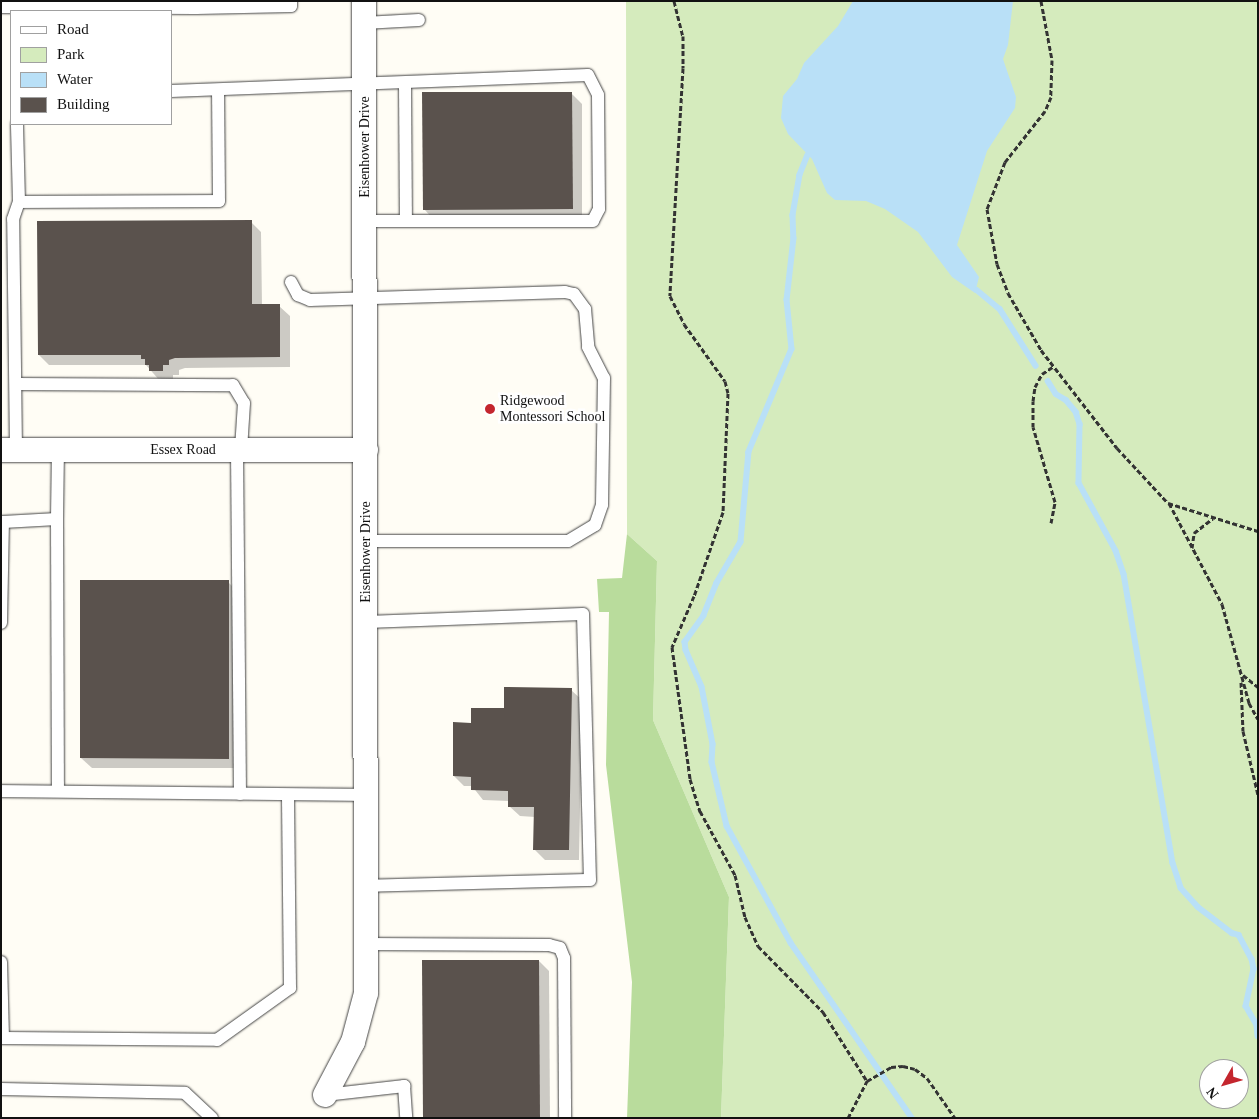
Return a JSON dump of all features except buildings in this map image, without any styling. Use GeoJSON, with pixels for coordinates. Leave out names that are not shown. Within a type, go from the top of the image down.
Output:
{"type":"FeatureCollection","features":[{"type":"Feature","properties":{"kind":"street","name":"Eisenhower Drive"},"geometry":{"type":"LineString","coordinates":[[325,1095],[353,1042],[366,993],[364,12]]}},
{"type":"Feature","properties":{"kind":"street","name":"Essex Road"},"geometry":{"type":"LineString","coordinates":[[9,450],[366,450]]}},
{"type":"Feature","properties":{"kind":"lane"},"geometry":{"type":"LineString","coordinates":[[1,7],[291,6],[291,1]]}},
{"type":"Feature","properties":{"kind":"lane"},"geometry":{"type":"LineString","coordinates":[[364,12],[418,20]]}},
{"type":"Feature","properties":{"kind":"lane"},"geometry":{"type":"LineString","coordinates":[[172,91],[364,86],[588,75],[598,95],[599,209],[593,221],[365,220]]}},
{"type":"Feature","properties":{"kind":"lane"},"geometry":{"type":"LineString","coordinates":[[405,84],[406,221]]}},
{"type":"Feature","properties":{"kind":"lane"},"geometry":{"type":"LineString","coordinates":[[19,202],[219,201],[218,91]]}},
{"type":"Feature","properties":{"kind":"lane"},"geometry":{"type":"LineString","coordinates":[[9,450],[17,384],[13,219],[19,202],[17,125]]}},
{"type":"Feature","properties":{"kind":"lane"},"geometry":{"type":"LineString","coordinates":[[291,282],[294,291],[302,298],[574,294],[585,309],[588,347],[604,378],[602,505],[595,525],[584,534],[568,541],[366,541]]}},
{"type":"Feature","properties":{"kind":"lane"},"geometry":{"type":"LineString","coordinates":[[17,384],[233,385],[244,404],[239,450],[240,794]]}},
{"type":"Feature","properties":{"kind":"lane"},"geometry":{"type":"LineString","coordinates":[[58,450],[58,791]]}},
{"type":"Feature","properties":{"kind":"lane"},"geometry":{"type":"LineString","coordinates":[[1,622],[3,522],[57,519]]}},
{"type":"Feature","properties":{"kind":"lane"},"geometry":{"type":"LineString","coordinates":[[366,622],[583,614],[590,880],[366,886]]}},
{"type":"Feature","properties":{"kind":"lane"},"geometry":{"type":"LineString","coordinates":[[1,791],[366,795]]}},
{"type":"Feature","properties":{"kind":"lane"},"geometry":{"type":"LineString","coordinates":[[1,962],[3,1038],[217,1040],[290,988],[288,795]]}},
{"type":"Feature","properties":{"kind":"lane"},"geometry":{"type":"LineString","coordinates":[[367,944],[549,944],[560,948],[564,958],[565,1118]]}},
{"type":"Feature","properties":{"kind":"lane"},"geometry":{"type":"LineString","coordinates":[[325,1095],[404,1086],[406,1118]]}},
{"type":"Feature","properties":{"kind":"lane"},"geometry":{"type":"LineString","coordinates":[[1,1089],[185,1093],[212,1118]]}},
{"type":"Feature","properties":{"kind":"path"},"geometry":{"type":"LineString","coordinates":[[674,1],[683,36],[683,68],[670,296],[684,324],[725,380],[728,393],[723,512],[694,596],[672,647],[690,778],[700,810],[735,875],[744,917],[758,946],[823,1012],[867,1081]]}},
{"type":"Feature","properties":{"kind":"path"},"geometry":{"type":"LineString","coordinates":[[1041,1],[1052,60],[1051,97],[1045,111],[1006,162],[987,209],[995,255],[1008,293],[1026,328],[1118,448],[1168,503],[1222,604],[1249,702],[1258,719]]}},
{"type":"Feature","properties":{"kind":"path"},"geometry":{"type":"LineString","coordinates":[[1051,523],[1055,502],[1033,427],[1033,401],[1035,387],[1042,374],[1054,366]]}},
{"type":"Feature","properties":{"kind":"path"},"geometry":{"type":"LineString","coordinates":[[1168,503],[1258,531]]}},
{"type":"Feature","properties":{"kind":"path"},"geometry":{"type":"LineString","coordinates":[[1192,548],[1194,533],[1213,518]]}},
{"type":"Feature","properties":{"kind":"path"},"geometry":{"type":"LineString","coordinates":[[1241,674],[1258,687]]}},
{"type":"Feature","properties":{"kind":"path"},"geometry":{"type":"LineString","coordinates":[[1241,674],[1243,730],[1258,796]]}},
{"type":"Feature","properties":{"kind":"path"},"geometry":{"type":"LineString","coordinates":[[848,1118],[867,1081],[891,1067],[915,1069],[927,1078],[955,1118]]}},
{"type":"Feature","properties":{"kind":"green space"},"geometry":{"type":"Polygon","coordinates":[[[626,1],[1258,1],[1258,1118],[721,1118],[729,897],[653,720],[657,561],[627,534],[626,1]]]}},
{"type":"Feature","properties":{"kind":"green space"},"geometry":{"type":"Polygon","coordinates":[[[627,534],[657,561],[653,720],[729,897],[721,1118],[627,1118],[632,982],[606,765],[609,612],[599,612],[597,579],[622,578],[627,534]]]}},
{"type":"Feature","properties":{"kind":"water"},"geometry":{"type":"Polygon","coordinates":[[[853,1],[1013,1],[1008,45],[1003,59],[1016,97],[1015,108],[987,151],[957,245],[979,277],[975,293],[952,277],[918,232],[885,209],[866,201],[835,200],[827,193],[812,159],[788,134],[781,118],[783,96],[797,79],[804,63],[838,26],[853,1]]]}},
{"type":"Feature","properties":{"kind":"waterway"},"geometry":{"type":"LineString","coordinates":[[808,155],[800,175],[793,215],[794,238],[787,300],[792,349],[749,452],[741,542],[717,583],[704,616],[685,642],[686,650],[702,687],[713,744],[712,762],[727,826],[791,943],[912,1118]]}},
{"type":"Feature","properties":{"kind":"waterway"},"geometry":{"type":"LineString","coordinates":[[977,290],[1000,309],[1036,366]]}},
{"type":"Feature","properties":{"kind":"waterway"},"geometry":{"type":"LineString","coordinates":[[1048,381],[1056,394],[1066,400],[1076,412],[1080,424],[1079,483],[1116,551],[1124,574],[1173,863],[1181,888],[1198,907],[1232,933],[1239,935],[1252,959],[1254,969],[1246,1006],[1257,1025],[1258,1036]]}},
{"type":"Feature","properties":{"kind":"place","name":"Ridgewood Montessori School"},"geometry":{"type":"Point","coordinates":[490,409]}}]}
